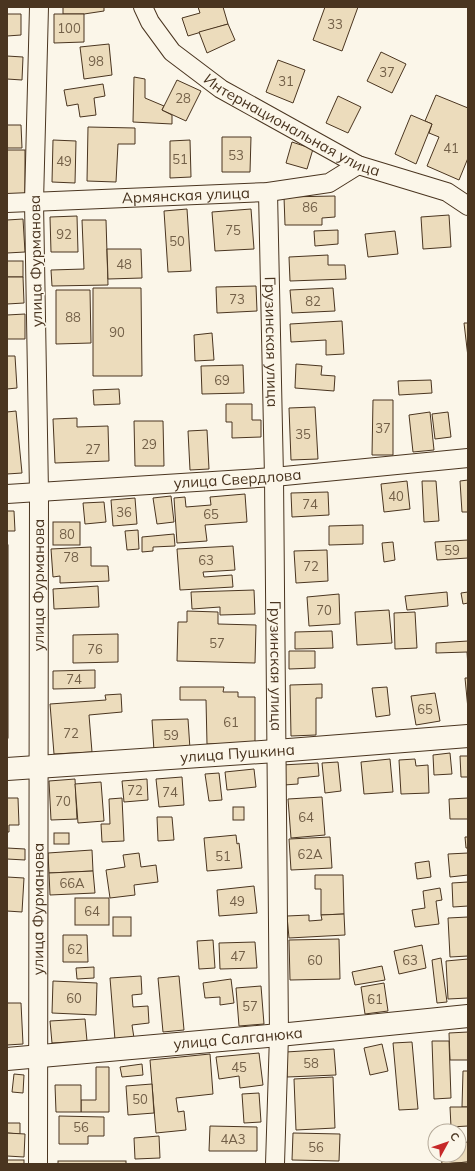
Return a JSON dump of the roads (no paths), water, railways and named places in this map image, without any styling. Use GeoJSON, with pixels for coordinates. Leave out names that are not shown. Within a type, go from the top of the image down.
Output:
{"type":"FeatureCollection","features":[{"type":"Feature","properties":{"kind":"street","name":"улица Фурманова"},"geometry":{"type":"LineString","coordinates":[[38,1164],[39,492],[34,202],[39,7]]}},
{"type":"Feature","properties":{"kind":"street","name":"Интернациональная улица"},"geometry":{"type":"LineString","coordinates":[[143,7],[150,22],[172,52],[221,88],[358,165],[447,192],[468,206]]}},
{"type":"Feature","properties":{"kind":"street","name":"Армянская улица"},"geometry":{"type":"LineString","coordinates":[[7,203],[268,192],[329,183],[358,165]]}},
{"type":"Feature","properties":{"kind":"street","name":"Грузинская улица"},"geometry":{"type":"LineString","coordinates":[[268,192],[274,477],[279,1035],[275,1164]]}},
{"type":"Feature","properties":{"kind":"street","name":"улица Свердлова"},"geometry":{"type":"LineString","coordinates":[[7,494],[274,477],[468,458]]}},
{"type":"Feature","properties":{"kind":"street","name":"улица Пушкина"},"geometry":{"type":"LineString","coordinates":[[7,769],[276,751],[468,736]]}},
{"type":"Feature","properties":{"kind":"street","name":"улица Салганюка"},"geometry":{"type":"LineString","coordinates":[[7,1059],[279,1035],[468,1016]]}}]}
